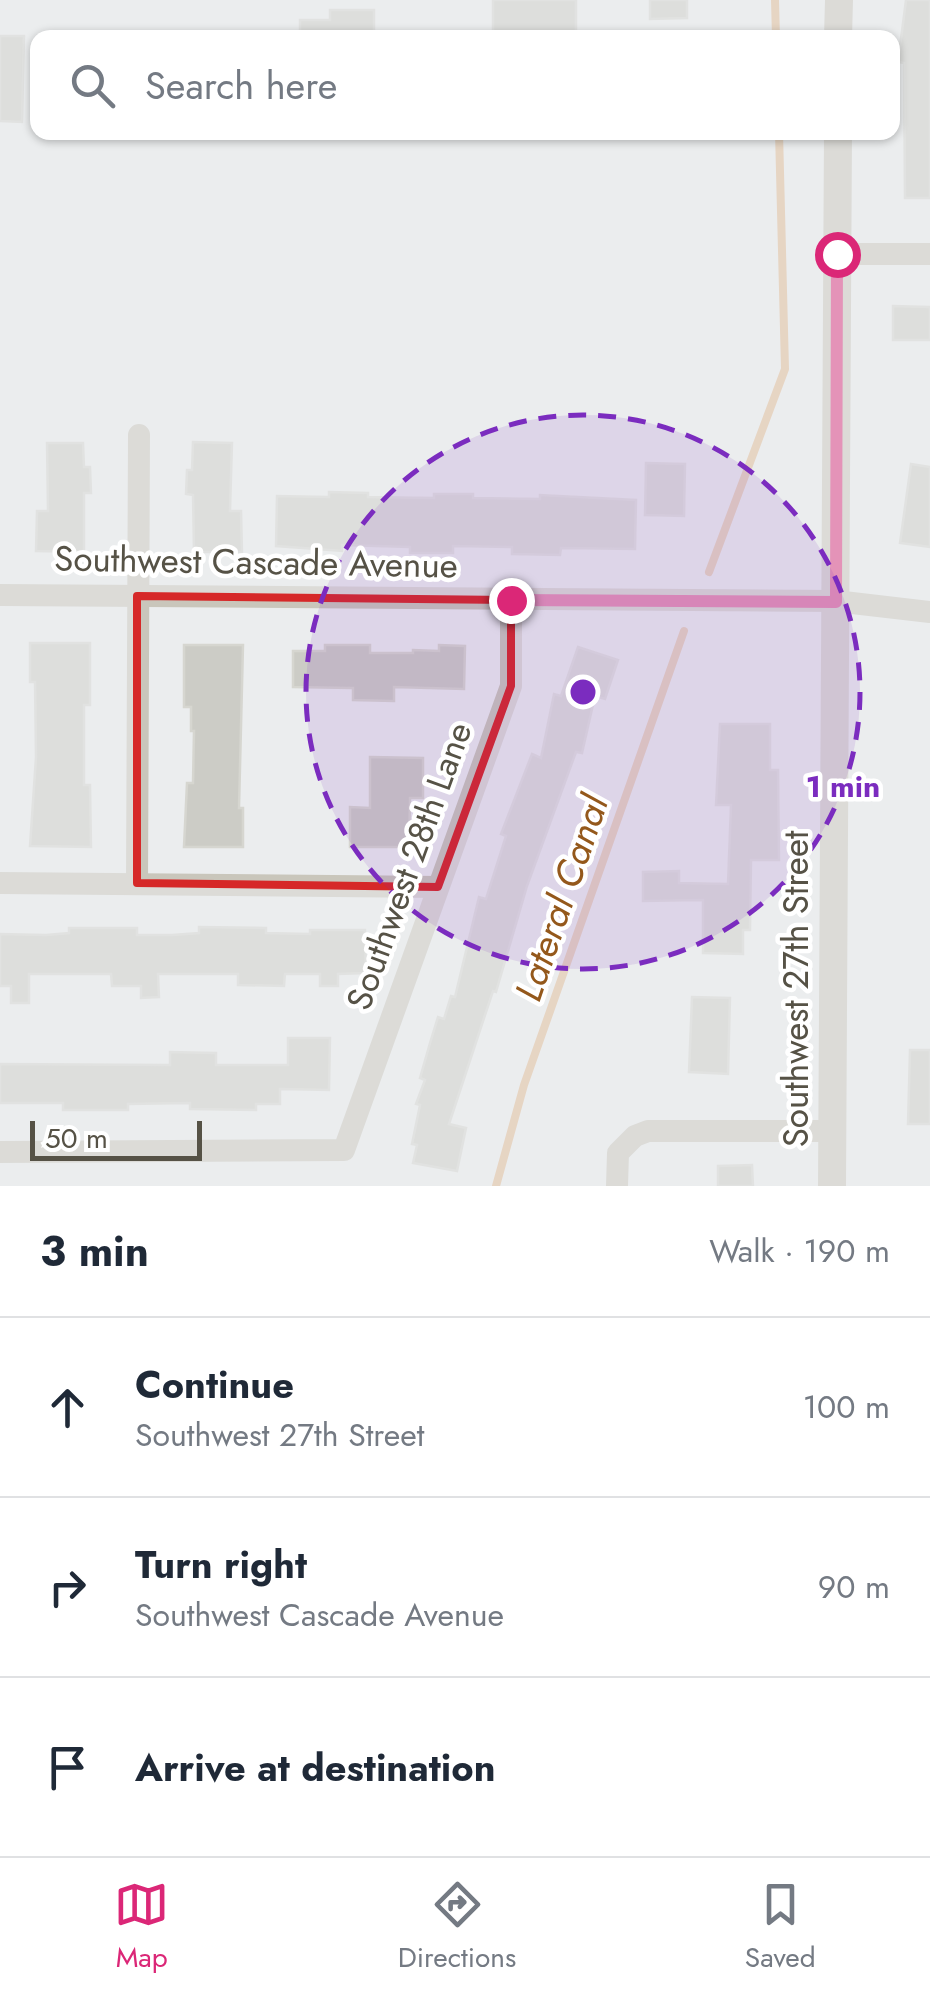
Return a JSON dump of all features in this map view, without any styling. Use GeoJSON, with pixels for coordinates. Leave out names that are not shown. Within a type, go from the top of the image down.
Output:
{"type":"FeatureCollection","features":[{"type":"Feature","properties":{"kind":"street"},"geometry":{"type":"LineString","coordinates":[[838,0],[838,30]]}},
{"type":"Feature","properties":{"kind":"street","name":"Southwest 27th Street"},"geometry":{"type":"LineString","coordinates":[[832,1186],[838,140]]}},
{"type":"Feature","properties":{"kind":"street"},"geometry":{"type":"LineString","coordinates":[[837,254],[930,254]]}},
{"type":"Feature","properties":{"kind":"street"},"geometry":{"type":"LineString","coordinates":[[138,883],[139,435]]}},
{"type":"Feature","properties":{"kind":"street","name":"Southwest Cascade Avenue"},"geometry":{"type":"LineString","coordinates":[[0,595],[836,602],[930,612]]}},
{"type":"Feature","properties":{"kind":"street","name":"Southwest 28th Lane"},"geometry":{"type":"LineString","coordinates":[[0,1152],[344,1150],[511,686],[511,600]]}},
{"type":"Feature","properties":{"kind":"street"},"geometry":{"type":"LineString","coordinates":[[0,883],[438,887]]}},
{"type":"Feature","properties":{"kind":"street"},"geometry":{"type":"LineString","coordinates":[[617,1186],[618,1153],[635,1136],[648,1131],[833,1130]]}},
{"type":"Feature","properties":{"kind":"highlighted area"},"geometry":{"type":"Polygon","coordinates":[[[137,596],[511,600],[511,686],[438,887],[137,883],[137,596]]]}},
{"type":"Feature","properties":{"kind":"building"},"geometry":{"type":"Polygon","coordinates":[[[493,0],[576,0],[576,30],[493,30],[493,0]]]}},
{"type":"Feature","properties":{"kind":"building"},"geometry":{"type":"Polygon","coordinates":[[[650,0],[687,0],[687,18],[650,19],[650,0]]]}},
{"type":"Feature","properties":{"kind":"building"},"geometry":{"type":"Polygon","coordinates":[[[906,0],[930,0],[930,198],[905,198],[904,63],[900,62],[906,0]]]}},
{"type":"Feature","properties":{"kind":"building"},"geometry":{"type":"Polygon","coordinates":[[[330,10],[374,10],[374,30],[300,30],[300,20],[330,20],[330,10]]]}},
{"type":"Feature","properties":{"kind":"building"},"geometry":{"type":"Polygon","coordinates":[[[0,36],[24,36],[22,122],[0,121],[0,36]]]}},
{"type":"Feature","properties":{"kind":"building"},"geometry":{"type":"Polygon","coordinates":[[[893,306],[930,307],[930,340],[893,340],[893,306]]]}},
{"type":"Feature","properties":{"kind":"building"},"geometry":{"type":"Polygon","coordinates":[[[193,442],[232,443],[230,511],[241,511],[242,552],[194,552],[193,495],[186,494],[193,442]]]}},
{"type":"Feature","properties":{"kind":"building"},"geometry":{"type":"Polygon","coordinates":[[[47,443],[83,443],[84,467],[90,467],[91,493],[84,493],[84,552],[36,551],[37,511],[48,511],[47,443]]]}},
{"type":"Feature","properties":{"kind":"building"},"geometry":{"type":"Polygon","coordinates":[[[646,463],[685,464],[684,516],[645,515],[646,463]]]}},
{"type":"Feature","properties":{"kind":"building"},"geometry":{"type":"Polygon","coordinates":[[[911,464],[930,467],[930,547],[900,543],[911,464]]]}},
{"type":"Feature","properties":{"kind":"building"},"geometry":{"type":"Polygon","coordinates":[[[329,492],[368,493],[368,497],[473,494],[473,498],[540,499],[540,495],[636,500],[635,549],[561,548],[560,555],[512,554],[512,547],[453,546],[453,553],[410,553],[410,547],[342,545],[342,551],[276,546],[277,496],[329,497],[329,492]]]}},
{"type":"Feature","properties":{"kind":"building"},"geometry":{"type":"Polygon","coordinates":[[[30,643],[90,643],[90,705],[84,705],[84,785],[90,785],[91,847],[30,846],[36,757],[30,643]]]}},
{"type":"Feature","properties":{"kind":"building"},"geometry":{"type":"Polygon","coordinates":[[[184,645],[243,645],[239,808],[243,808],[243,847],[184,847],[187,783],[193,783],[194,731],[191,707],[184,707],[184,645]]]}},
{"type":"Feature","properties":{"kind":"building"},"geometry":{"type":"Polygon","coordinates":[[[325,645],[370,645],[370,653],[413,653],[439,651],[439,645],[465,646],[464,689],[394,687],[394,701],[353,700],[353,688],[293,687],[293,651],[325,651],[325,645]]]}},
{"type":"Feature","properties":{"kind":"building"},"geometry":{"type":"Polygon","coordinates":[[[578,647],[618,660],[605,699],[595,696],[582,753],[576,752],[527,886],[496,992],[493,991],[449,1124],[466,1128],[457,1171],[413,1163],[417,1145],[412,1144],[420,1105],[416,1104],[425,1080],[420,1078],[438,1017],[444,1019],[451,996],[455,997],[479,897],[486,899],[506,836],[501,834],[532,754],[541,758],[554,694],[561,696],[578,647]]]}},
{"type":"Feature","properties":{"kind":"building"},"geometry":{"type":"Polygon","coordinates":[[[720,724],[770,724],[770,770],[778,770],[779,860],[751,860],[750,930],[743,930],[743,954],[703,953],[703,900],[643,901],[643,872],[679,871],[679,883],[728,884],[731,805],[716,805],[720,724]]]}},
{"type":"Feature","properties":{"kind":"building"},"geometry":{"type":"Polygon","coordinates":[[[370,757],[423,758],[423,798],[410,798],[409,847],[350,847],[350,807],[370,808],[370,757]]]}},
{"type":"Feature","properties":{"kind":"building"},"geometry":{"type":"Polygon","coordinates":[[[199,927],[266,928],[266,933],[310,934],[310,930],[365,930],[366,973],[338,974],[338,986],[320,986],[320,974],[285,974],[284,986],[238,985],[238,974],[158,974],[159,997],[141,998],[141,986],[112,986],[111,974],[29,974],[29,1003],[11,1003],[11,986],[0,986],[0,934],[46,935],[69,933],[69,928],[137,928],[137,935],[172,935],[199,933],[199,927]]]}},
{"type":"Feature","properties":{"kind":"building"},"geometry":{"type":"Polygon","coordinates":[[[692,997],[730,998],[728,1074],[689,1072],[692,997]]]}},
{"type":"Feature","properties":{"kind":"building"},"geometry":{"type":"Polygon","coordinates":[[[288,1038],[330,1038],[329,1090],[280,1089],[280,1104],[256,1104],[256,1110],[190,1109],[190,1103],[128,1104],[128,1110],[63,1110],[63,1103],[0,1103],[0,1064],[170,1065],[170,1052],[216,1053],[216,1065],[288,1065],[288,1038]]]}},
{"type":"Feature","properties":{"kind":"building"},"geometry":{"type":"Polygon","coordinates":[[[910,1050],[930,1050],[930,1124],[908,1124],[910,1050]]]}},
{"type":"Feature","properties":{"kind":"building"},"geometry":{"type":"Polygon","coordinates":[[[752,1165],[753,1186],[718,1186],[718,1166],[752,1165]]]}},
{"type":"Feature","properties":{"kind":"waterway","name":"Lateral Canal"},"geometry":{"type":"LineString","coordinates":[[775,0],[776,30]]}},
{"type":"Feature","properties":{"kind":"waterway","name":"Lateral Canal"},"geometry":{"type":"LineString","coordinates":[[709,572],[785,369],[779,140]]}},
{"type":"Feature","properties":{"kind":"waterway","name":"Lateral Canal"},"geometry":{"type":"LineString","coordinates":[[496,1186],[524,1085],[684,631]]}},
{"type":"Feature","properties":{"kind":"route"},"geometry":{"type":"LineString","coordinates":[[511,600],[836,602],[837,254]]}}]}
